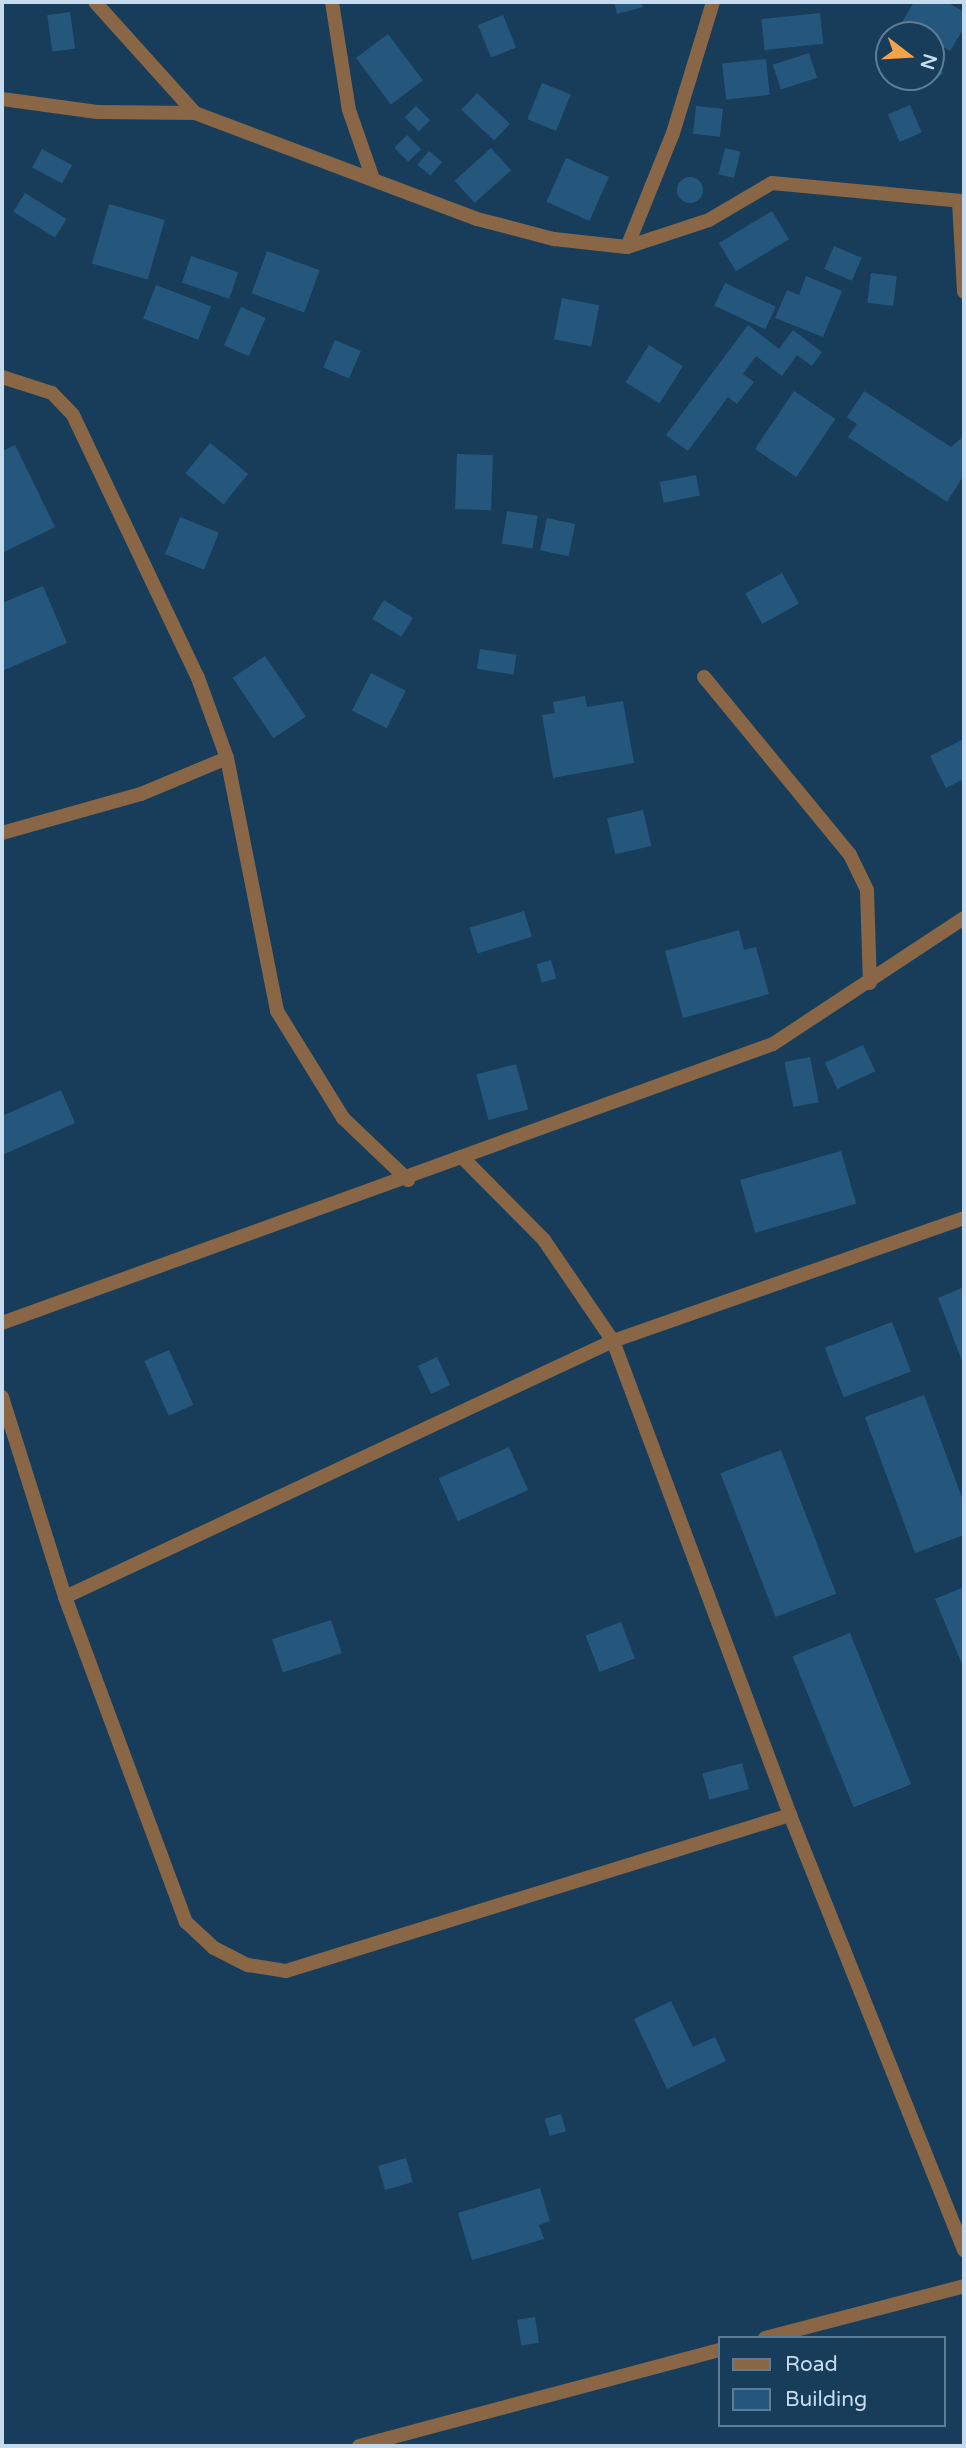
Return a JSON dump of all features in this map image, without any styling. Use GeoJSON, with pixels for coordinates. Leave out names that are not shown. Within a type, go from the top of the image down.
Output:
{"type":"FeatureCollection","features":[{"type":"Feature","properties":{"kind":"street"},"geometry":{"type":"LineString","coordinates":[[95,2],[195,113]]}},
{"type":"Feature","properties":{"kind":"street"},"geometry":{"type":"LineString","coordinates":[[332,2],[349,110],[372,176]]}},
{"type":"Feature","properties":{"kind":"street"},"geometry":{"type":"LineString","coordinates":[[627,247],[673,133],[713,2]]}},
{"type":"Feature","properties":{"kind":"street"},"geometry":{"type":"LineString","coordinates":[[2,99],[97,112],[195,113],[372,176],[477,219],[554,239],[627,247],[709,220],[772,183],[962,201],[964,292]]}},
{"type":"Feature","properties":{"kind":"street"},"geometry":{"type":"LineString","coordinates":[[2,377],[52,393],[73,415],[198,678],[227,758],[277,1011],[343,1118],[408,1180]]}},
{"type":"Feature","properties":{"kind":"street"},"geometry":{"type":"LineString","coordinates":[[704,677],[850,855],[867,890],[870,983]]}},
{"type":"Feature","properties":{"kind":"street"},"geometry":{"type":"LineString","coordinates":[[2,833],[141,794],[227,758]]}},
{"type":"Feature","properties":{"kind":"street"},"geometry":{"type":"LineString","coordinates":[[2,1323],[408,1180],[463,1157],[773,1044],[870,983],[964,918]]}},
{"type":"Feature","properties":{"kind":"street"},"geometry":{"type":"LineString","coordinates":[[463,1157],[544,1240],[613,1341],[790,1815],[964,2250]]}},
{"type":"Feature","properties":{"kind":"street"},"geometry":{"type":"LineString","coordinates":[[65,1597],[613,1341],[964,1218]]}},
{"type":"Feature","properties":{"kind":"street"},"geometry":{"type":"LineString","coordinates":[[2,1397],[65,1597],[186,1922],[214,1948],[248,1965],[286,1971],[790,1815]]}},
{"type":"Feature","properties":{"kind":"street"},"geometry":{"type":"LineString","coordinates":[[773,2336],[964,2286]]}},
{"type":"Feature","properties":{"kind":"street"},"geometry":{"type":"LineString","coordinates":[[359,2446],[718,2350]]}},
{"type":"Feature","properties":{"kind":"building"},"geometry":{"type":"Polygon","coordinates":[[[614,2],[641,2],[643,7],[617,14],[614,2]]]}},
{"type":"Feature","properties":{"kind":"building"},"geometry":{"type":"Polygon","coordinates":[[[914,2],[947,2],[964,12],[964,28],[950,51],[945,48],[945,21],[903,21],[914,2]]]}},
{"type":"Feature","properties":{"kind":"building"},"geometry":{"type":"Polygon","coordinates":[[[70,12],[75,49],[52,52],[47,15],[70,12]]]}},
{"type":"Feature","properties":{"kind":"building"},"geometry":{"type":"Polygon","coordinates":[[[820,13],[823,44],[765,50],[761,19],[820,13]]]}},
{"type":"Feature","properties":{"kind":"building"},"geometry":{"type":"Polygon","coordinates":[[[503,15],[516,47],[491,58],[478,25],[503,15]]]}},
{"type":"Feature","properties":{"kind":"building"},"geometry":{"type":"Polygon","coordinates":[[[388,34],[423,80],[391,104],[356,58],[388,34]]]}},
{"type":"Feature","properties":{"kind":"building"},"geometry":{"type":"Polygon","coordinates":[[[809,53],[817,78],[781,89],[773,65],[809,53]]]}},
{"type":"Feature","properties":{"kind":"building"},"geometry":{"type":"Polygon","coordinates":[[[766,59],[770,95],[726,99],[722,64],[766,59]]]}},
{"type":"Feature","properties":{"kind":"building"},"geometry":{"type":"Polygon","coordinates":[[[542,83],[571,95],[556,131],[527,119],[542,83]]]}},
{"type":"Feature","properties":{"kind":"building"},"geometry":{"type":"Polygon","coordinates":[[[477,93],[510,124],[494,141],[461,110],[477,93]]]}},
{"type":"Feature","properties":{"kind":"building"},"geometry":{"type":"Polygon","coordinates":[[[910,105],[922,133],[900,142],[888,114],[910,105]]]}},
{"type":"Feature","properties":{"kind":"building"},"geometry":{"type":"Polygon","coordinates":[[[416,106],[430,120],[419,131],[405,117],[416,106]]]}},
{"type":"Feature","properties":{"kind":"building"},"geometry":{"type":"Polygon","coordinates":[[[696,106],[723,109],[720,137],[693,134],[696,106]]]}},
{"type":"Feature","properties":{"kind":"building"},"geometry":{"type":"Polygon","coordinates":[[[407,135],[421,149],[408,162],[394,148],[407,135]]]}},
{"type":"Feature","properties":{"kind":"building"},"geometry":{"type":"Polygon","coordinates":[[[491,148],[511,170],[475,203],[455,181],[491,148]]]}},
{"type":"Feature","properties":{"kind":"building"},"geometry":{"type":"Polygon","coordinates":[[[725,148],[741,152],[734,178],[718,174],[725,148]]]}},
{"type":"Feature","properties":{"kind":"building"},"geometry":{"type":"Polygon","coordinates":[[[42,149],[72,165],[62,184],[32,168],[42,149]]]}},
{"type":"Feature","properties":{"kind":"building"},"geometry":{"type":"Polygon","coordinates":[[[429,151],[442,162],[430,176],[417,165],[429,151]]]}},
{"type":"Feature","properties":{"kind":"building"},"geometry":{"type":"Polygon","coordinates":[[[566,158],[609,177],[589,221],[546,202],[566,158]]]}},
{"type":"Feature","properties":{"kind":"building"},"geometry":{"type":"Polygon","coordinates":[[[690,177],[699,181],[703,190],[699,199],[690,203],[681,199],[677,190],[681,181],[690,177]]]}},
{"type":"Feature","properties":{"kind":"building"},"geometry":{"type":"Polygon","coordinates":[[[25,193],[67,219],[55,238],[13,212],[25,193]]]}},
{"type":"Feature","properties":{"kind":"building"},"geometry":{"type":"Polygon","coordinates":[[[109,204],[165,220],[148,280],[92,264],[109,204]]]}},
{"type":"Feature","properties":{"kind":"building"},"geometry":{"type":"Polygon","coordinates":[[[772,211],[789,239],[736,271],[719,243],[772,211]]]}},
{"type":"Feature","properties":{"kind":"building"},"geometry":{"type":"Polygon","coordinates":[[[834,246],[862,258],[852,281],[824,269],[834,246]]]}},
{"type":"Feature","properties":{"kind":"building"},"geometry":{"type":"Polygon","coordinates":[[[267,251],[320,270],[304,312],[252,293],[267,251]]]}},
{"type":"Feature","properties":{"kind":"building"},"geometry":{"type":"Polygon","coordinates":[[[191,256],[238,272],[229,299],[182,282],[191,256]]]}},
{"type":"Feature","properties":{"kind":"building"},"geometry":{"type":"Polygon","coordinates":[[[871,273],[897,276],[893,306],[867,303],[871,273]]]}},
{"type":"Feature","properties":{"kind":"building"},"geometry":{"type":"Polygon","coordinates":[[[806,276],[842,291],[823,337],[775,318],[787,290],[799,295],[806,276]]]}},
{"type":"Feature","properties":{"kind":"building"},"geometry":{"type":"Polygon","coordinates":[[[725,283],[776,307],[765,329],[714,306],[725,283]]]}},
{"type":"Feature","properties":{"kind":"building"},"geometry":{"type":"Polygon","coordinates":[[[156,285],[211,306],[198,340],[143,319],[156,285]]]}},
{"type":"Feature","properties":{"kind":"building"},"geometry":{"type":"Polygon","coordinates":[[[562,298],[599,305],[591,346],[554,339],[562,298]]]}},
{"type":"Feature","properties":{"kind":"building"},"geometry":{"type":"Polygon","coordinates":[[[241,307],[266,318],[249,356],[224,345],[241,307]]]}},
{"type":"Feature","properties":{"kind":"building"},"geometry":{"type":"Polygon","coordinates":[[[748,325],[779,349],[793,330],[822,352],[812,366],[797,355],[782,376],[756,356],[743,374],[754,382],[737,404],[728,397],[688,451],[666,435],[748,325]]]}},
{"type":"Feature","properties":{"kind":"building"},"geometry":{"type":"Polygon","coordinates":[[[335,340],[361,351],[349,379],[323,368],[335,340]]]}},
{"type":"Feature","properties":{"kind":"building"},"geometry":{"type":"Polygon","coordinates":[[[649,345],[683,366],[660,404],[626,382],[649,345]]]}},
{"type":"Feature","properties":{"kind":"building"},"geometry":{"type":"Polygon","coordinates":[[[794,391],[835,419],[796,477],[755,449],[794,391]]]}},
{"type":"Feature","properties":{"kind":"building"},"geometry":{"type":"Polygon","coordinates":[[[864,391],[951,447],[964,436],[964,475],[947,502],[848,437],[857,424],[847,417],[864,391]]]}},
{"type":"Feature","properties":{"kind":"building"},"geometry":{"type":"Polygon","coordinates":[[[210,443],[248,474],[224,504],[185,473],[210,443]]]}},
{"type":"Feature","properties":{"kind":"building"},"geometry":{"type":"Polygon","coordinates":[[[15,445],[55,527],[2,553],[2,451],[15,445]]]}},
{"type":"Feature","properties":{"kind":"building"},"geometry":{"type":"Polygon","coordinates":[[[457,454],[493,455],[491,510],[455,509],[457,454]]]}},
{"type":"Feature","properties":{"kind":"building"},"geometry":{"type":"Polygon","coordinates":[[[696,475],[700,496],[664,503],[660,482],[696,475]]]}},
{"type":"Feature","properties":{"kind":"building"},"geometry":{"type":"Polygon","coordinates":[[[507,511],[538,516],[532,548],[502,544],[507,511]]]}},
{"type":"Feature","properties":{"kind":"building"},"geometry":{"type":"Polygon","coordinates":[[[180,517],[219,533],[204,570],[165,554],[180,517]]]}},
{"type":"Feature","properties":{"kind":"building"},"geometry":{"type":"Polygon","coordinates":[[[547,518],[575,524],[569,556],[540,550],[547,518]]]}},
{"type":"Feature","properties":{"kind":"building"},"geometry":{"type":"Polygon","coordinates":[[[782,573],[799,604],[762,624],[745,593],[782,573]]]}},
{"type":"Feature","properties":{"kind":"building"},"geometry":{"type":"Polygon","coordinates":[[[43,586],[67,643],[2,671],[2,603],[43,586]]]}},
{"type":"Feature","properties":{"kind":"building"},"geometry":{"type":"Polygon","coordinates":[[[384,600],[413,618],[401,637],[372,619],[384,600]]]}},
{"type":"Feature","properties":{"kind":"building"},"geometry":{"type":"Polygon","coordinates":[[[480,649],[517,655],[513,675],[477,669],[480,649]]]}},
{"type":"Feature","properties":{"kind":"building"},"geometry":{"type":"Polygon","coordinates":[[[265,656],[306,717],[273,738],[233,678],[265,656]]]}},
{"type":"Feature","properties":{"kind":"building"},"geometry":{"type":"Polygon","coordinates":[[[371,673],[406,691],[387,728],[352,710],[371,673]]]}},
{"type":"Feature","properties":{"kind":"building"},"geometry":{"type":"Polygon","coordinates":[[[585,696],[587,707],[623,701],[634,763],[553,778],[542,715],[555,713],[553,702],[585,696]]]}},
{"type":"Feature","properties":{"kind":"building"},"geometry":{"type":"Polygon","coordinates":[[[964,739],[964,779],[946,788],[930,756],[964,739]]]}},
{"type":"Feature","properties":{"kind":"building"},"geometry":{"type":"Polygon","coordinates":[[[643,810],[651,846],[615,854],[607,818],[643,810]]]}},
{"type":"Feature","properties":{"kind":"building"},"geometry":{"type":"Polygon","coordinates":[[[524,911],[532,937],[477,953],[469,928],[524,911]]]}},
{"type":"Feature","properties":{"kind":"building"},"geometry":{"type":"Polygon","coordinates":[[[739,930],[744,950],[756,947],[769,994],[683,1018],[665,951],[739,930]]]}},
{"type":"Feature","properties":{"kind":"building"},"geometry":{"type":"Polygon","coordinates":[[[551,960],[556,978],[542,982],[537,964],[551,960]]]}},
{"type":"Feature","properties":{"kind":"building"},"geometry":{"type":"Polygon","coordinates":[[[863,1045],[875,1071],[837,1089],[825,1063],[863,1045]]]}},
{"type":"Feature","properties":{"kind":"building"},"geometry":{"type":"Polygon","coordinates":[[[810,1057],[819,1102],[793,1107],[784,1062],[810,1057]]]}},
{"type":"Feature","properties":{"kind":"building"},"geometry":{"type":"Polygon","coordinates":[[[516,1064],[528,1109],[489,1120],[476,1075],[516,1064]]]}},
{"type":"Feature","properties":{"kind":"building"},"geometry":{"type":"Polygon","coordinates":[[[61,1090],[75,1123],[2,1155],[2,1116],[61,1090]]]}},
{"type":"Feature","properties":{"kind":"building"},"geometry":{"type":"Polygon","coordinates":[[[841,1151],[856,1204],[755,1233],[740,1180],[841,1151]]]}},
{"type":"Feature","properties":{"kind":"building"},"geometry":{"type":"Polygon","coordinates":[[[964,1287],[964,1366],[938,1298],[964,1287]]]}},
{"type":"Feature","properties":{"kind":"building"},"geometry":{"type":"Polygon","coordinates":[[[892,1322],[911,1371],[844,1397],[825,1348],[892,1322]]]}},
{"type":"Feature","properties":{"kind":"building"},"geometry":{"type":"Polygon","coordinates":[[[169,1350],[193,1405],[169,1416],[144,1361],[169,1350]]]}},
{"type":"Feature","properties":{"kind":"building"},"geometry":{"type":"Polygon","coordinates":[[[437,1357],[450,1385],[431,1394],[418,1366],[437,1357]]]}},
{"type":"Feature","properties":{"kind":"building"},"geometry":{"type":"Polygon","coordinates":[[[924,1395],[964,1503],[964,1535],[915,1553],[865,1417],[924,1395]]]}},
{"type":"Feature","properties":{"kind":"building"},"geometry":{"type":"Polygon","coordinates":[[[509,1447],[528,1490],[458,1521],[439,1478],[509,1447]]]}},
{"type":"Feature","properties":{"kind":"building"},"geometry":{"type":"Polygon","coordinates":[[[781,1450],[836,1594],[776,1617],[720,1473],[781,1450]]]}},
{"type":"Feature","properties":{"kind":"building"},"geometry":{"type":"Polygon","coordinates":[[[964,1587],[964,1669],[935,1599],[964,1587]]]}},
{"type":"Feature","properties":{"kind":"building"},"geometry":{"type":"Polygon","coordinates":[[[331,1620],[342,1653],[283,1672],[272,1639],[331,1620]]]}},
{"type":"Feature","properties":{"kind":"building"},"geometry":{"type":"Polygon","coordinates":[[[621,1622],[635,1658],[600,1672],[586,1636],[621,1622]]]}},
{"type":"Feature","properties":{"kind":"building"},"geometry":{"type":"Polygon","coordinates":[[[850,1633],[911,1784],[854,1807],[793,1656],[850,1633]]]}},
{"type":"Feature","properties":{"kind":"building"},"geometry":{"type":"Polygon","coordinates":[[[742,1763],[749,1789],[709,1800],[702,1774],[742,1763]]]}},
{"type":"Feature","properties":{"kind":"building"},"geometry":{"type":"Polygon","coordinates":[[[671,2001],[693,2047],[715,2037],[726,2061],[667,2089],[634,2019],[671,2001]]]}},
{"type":"Feature","properties":{"kind":"building"},"geometry":{"type":"Polygon","coordinates":[[[561,2114],[566,2131],[550,2136],[545,2119],[561,2114]]]}},
{"type":"Feature","properties":{"kind":"building"},"geometry":{"type":"Polygon","coordinates":[[[406,2158],[413,2182],[385,2190],[378,2166],[406,2158]]]}},
{"type":"Feature","properties":{"kind":"building"},"geometry":{"type":"Polygon","coordinates":[[[540,2188],[550,2221],[539,2225],[544,2239],[472,2260],[458,2213],[540,2188]]]}},
{"type":"Feature","properties":{"kind":"building"},"geometry":{"type":"Polygon","coordinates":[[[535,2317],[539,2343],[521,2345],[517,2320],[535,2317]]]}}]}
